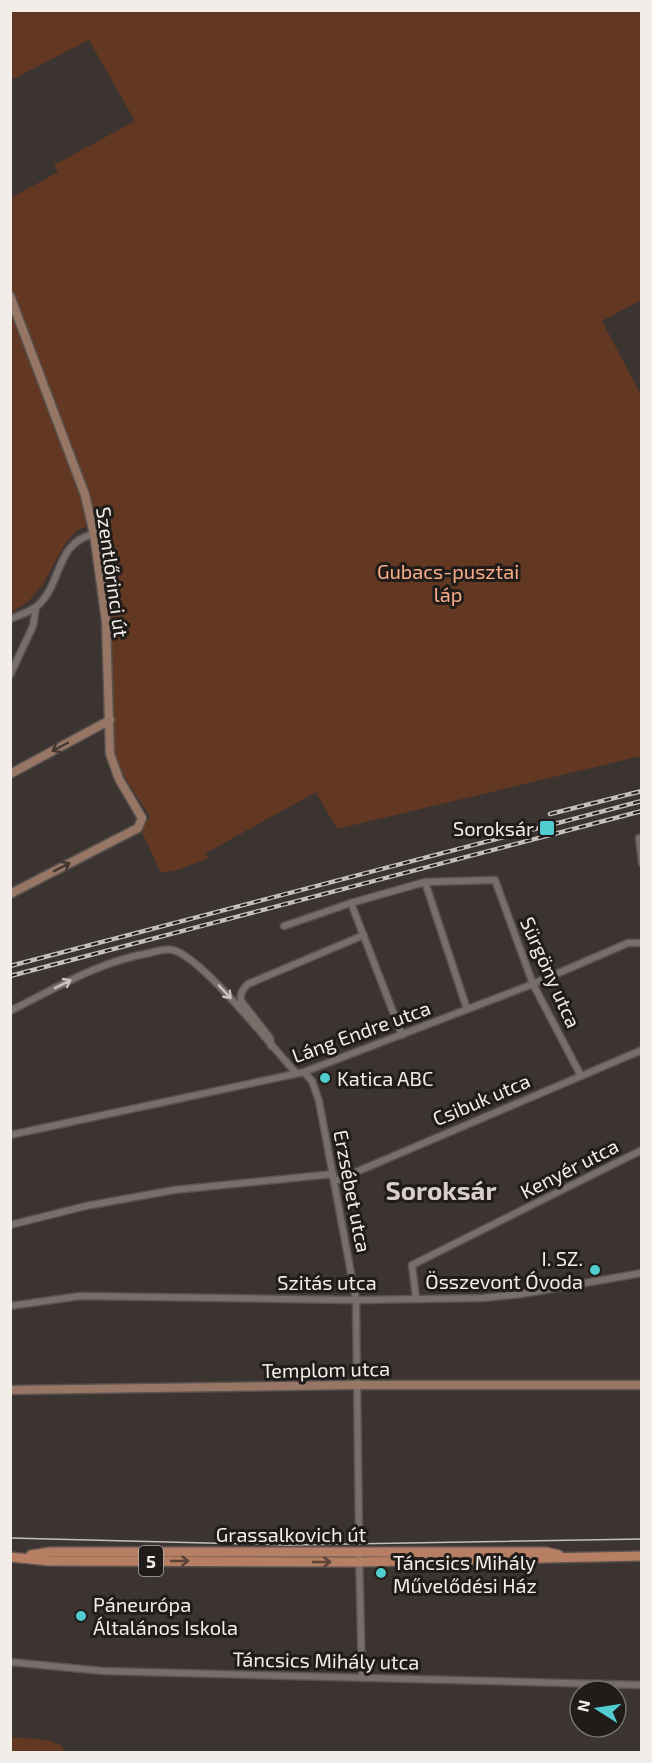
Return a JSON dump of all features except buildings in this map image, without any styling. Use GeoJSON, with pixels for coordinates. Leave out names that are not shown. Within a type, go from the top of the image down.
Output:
{"type":"FeatureCollection","features":[{"type":"Feature","properties":{"kind":"main road","name":"Szentlőrinci út"},"geometry":{"type":"LineString","coordinates":[[10,296],[64,434],[85,495],[94,534],[106,621],[111,754],[114,768],[142,818],[142,823],[138,828],[10,894]]}},
{"type":"Feature","properties":{"kind":"main road"},"geometry":{"type":"LineString","coordinates":[[10,774],[110,720]]}},
{"type":"Feature","properties":{"kind":"main road","name":"Templom utca"},"geometry":{"type":"LineString","coordinates":[[10,1390],[356,1385],[642,1385]]}},
{"type":"Feature","properties":{"kind":"main road","name":"Grassalkovich út"},"geometry":{"type":"LineString","coordinates":[[14,1557],[50,1552],[546,1552],[565,1556],[642,1556]]}},
{"type":"Feature","properties":{"kind":"main road","name":"Grassalkovich út"},"geometry":{"type":"LineString","coordinates":[[14,1557],[49,1561],[359,1562],[547,1560],[565,1556]]}},
{"type":"Feature","properties":{"kind":"street"},"geometry":{"type":"LineString","coordinates":[[10,675],[33,626],[36,607],[51,586],[70,546],[82,537],[94,534]]}},
{"type":"Feature","properties":{"kind":"street"},"geometry":{"type":"LineString","coordinates":[[10,619],[36,607]]}},
{"type":"Feature","properties":{"kind":"street"},"geometry":{"type":"LineString","coordinates":[[640,838],[642,863]]}},
{"type":"Feature","properties":{"kind":"street","name":"Sürgöny utca"},"geometry":{"type":"LineString","coordinates":[[425,882],[495,880],[533,984],[580,1074]]}},
{"type":"Feature","properties":{"kind":"street"},"geometry":{"type":"LineString","coordinates":[[284,926],[351,903],[425,882],[467,1009]]}},
{"type":"Feature","properties":{"kind":"street"},"geometry":{"type":"LineString","coordinates":[[351,903],[402,1035]]}},
{"type":"Feature","properties":{"kind":"street"},"geometry":{"type":"LineString","coordinates":[[271,1047],[270,1038],[241,1001],[240,994],[243,989],[248,984],[364,935]]}},
{"type":"Feature","properties":{"kind":"street","name":"Láng Endre utca"},"geometry":{"type":"LineString","coordinates":[[10,1135],[300,1073],[533,984],[628,943],[642,943]]}},
{"type":"Feature","properties":{"kind":"street","name":"Erzsébet utca"},"geometry":{"type":"LineString","coordinates":[[10,1011],[104,964],[170,949],[181,953],[225,991],[271,1047],[312,1081],[319,1101],[356,1300],[359,1536]]}},
{"type":"Feature","properties":{"kind":"street","name":"Csibuk utca"},"geometry":{"type":"LineString","coordinates":[[10,1225],[86,1206],[174,1190],[334,1177],[642,1050]]}},
{"type":"Feature","properties":{"kind":"street","name":"Kenyér utca"},"geometry":{"type":"LineString","coordinates":[[416,1298],[411,1269],[415,1264],[642,1150]]}},
{"type":"Feature","properties":{"kind":"street","name":"Szitás utca"},"geometry":{"type":"LineString","coordinates":[[10,1306],[80,1296],[356,1300],[507,1296],[642,1273]]}},
{"type":"Feature","properties":{"kind":"street"},"geometry":{"type":"LineString","coordinates":[[359,1552],[362,1677]]}},
{"type":"Feature","properties":{"kind":"street","name":"Táncsics Mihály utca"},"geometry":{"type":"LineString","coordinates":[[10,1662],[103,1671],[642,1685]]}},
{"type":"Feature","properties":{"kind":"green space","name":"Gubacs-pusztai láp"},"geometry":{"type":"Polygon","coordinates":[[[11,11],[641,11],[641,300],[602,321],[641,395],[641,756],[337,829],[316,792],[206,853],[208,858],[180,869],[161,873],[141,830],[150,817],[124,776],[115,753],[111,625],[97,523],[77,530],[65,544],[43,584],[28,602],[10,613],[11,198],[58,172],[54,165],[135,121],[89,40],[11,80],[11,11]]]}},
{"type":"Feature","properties":{"kind":"green space"},"geometry":{"type":"Polygon","coordinates":[[[11,1737],[48,1740],[61,1745],[65,1752],[11,1752],[11,1737]]]}},
{"type":"Feature","properties":{"kind":"tram line"},"geometry":{"type":"LineString","coordinates":[[10,1538],[289,1545],[642,1539]]}},
{"type":"Feature","properties":{"kind":"railway"},"geometry":{"type":"LineString","coordinates":[[550,814],[642,791]]}},
{"type":"Feature","properties":{"kind":"railway"},"geometry":{"type":"LineString","coordinates":[[10,966],[642,801]]}},
{"type":"Feature","properties":{"kind":"railway"},"geometry":{"type":"LineString","coordinates":[[10,976],[642,811]]}},
{"type":"Feature","properties":{"kind":"place","name":"Soroksár"},"geometry":{"type":"Point","coordinates":[547,828]}},
{"type":"Feature","properties":{"kind":"place","name":"Katica ABC"},"geometry":{"type":"Point","coordinates":[325,1078]}},
{"type":"Feature","properties":{"kind":"place","name":"I. SZ. Összevont Óvoda"},"geometry":{"type":"Point","coordinates":[595,1270]}},
{"type":"Feature","properties":{"kind":"place","name":"Táncsics Mihály Művelődési Ház"},"geometry":{"type":"Point","coordinates":[381,1573]}},
{"type":"Feature","properties":{"kind":"place","name":"Páneurópa Általános Iskola"},"geometry":{"type":"Point","coordinates":[81,1616]}},
{"type":"Feature","properties":{"kind":"district","name":"Soroksár"},"geometry":{"type":"Point","coordinates":[441,1189]}}]}
